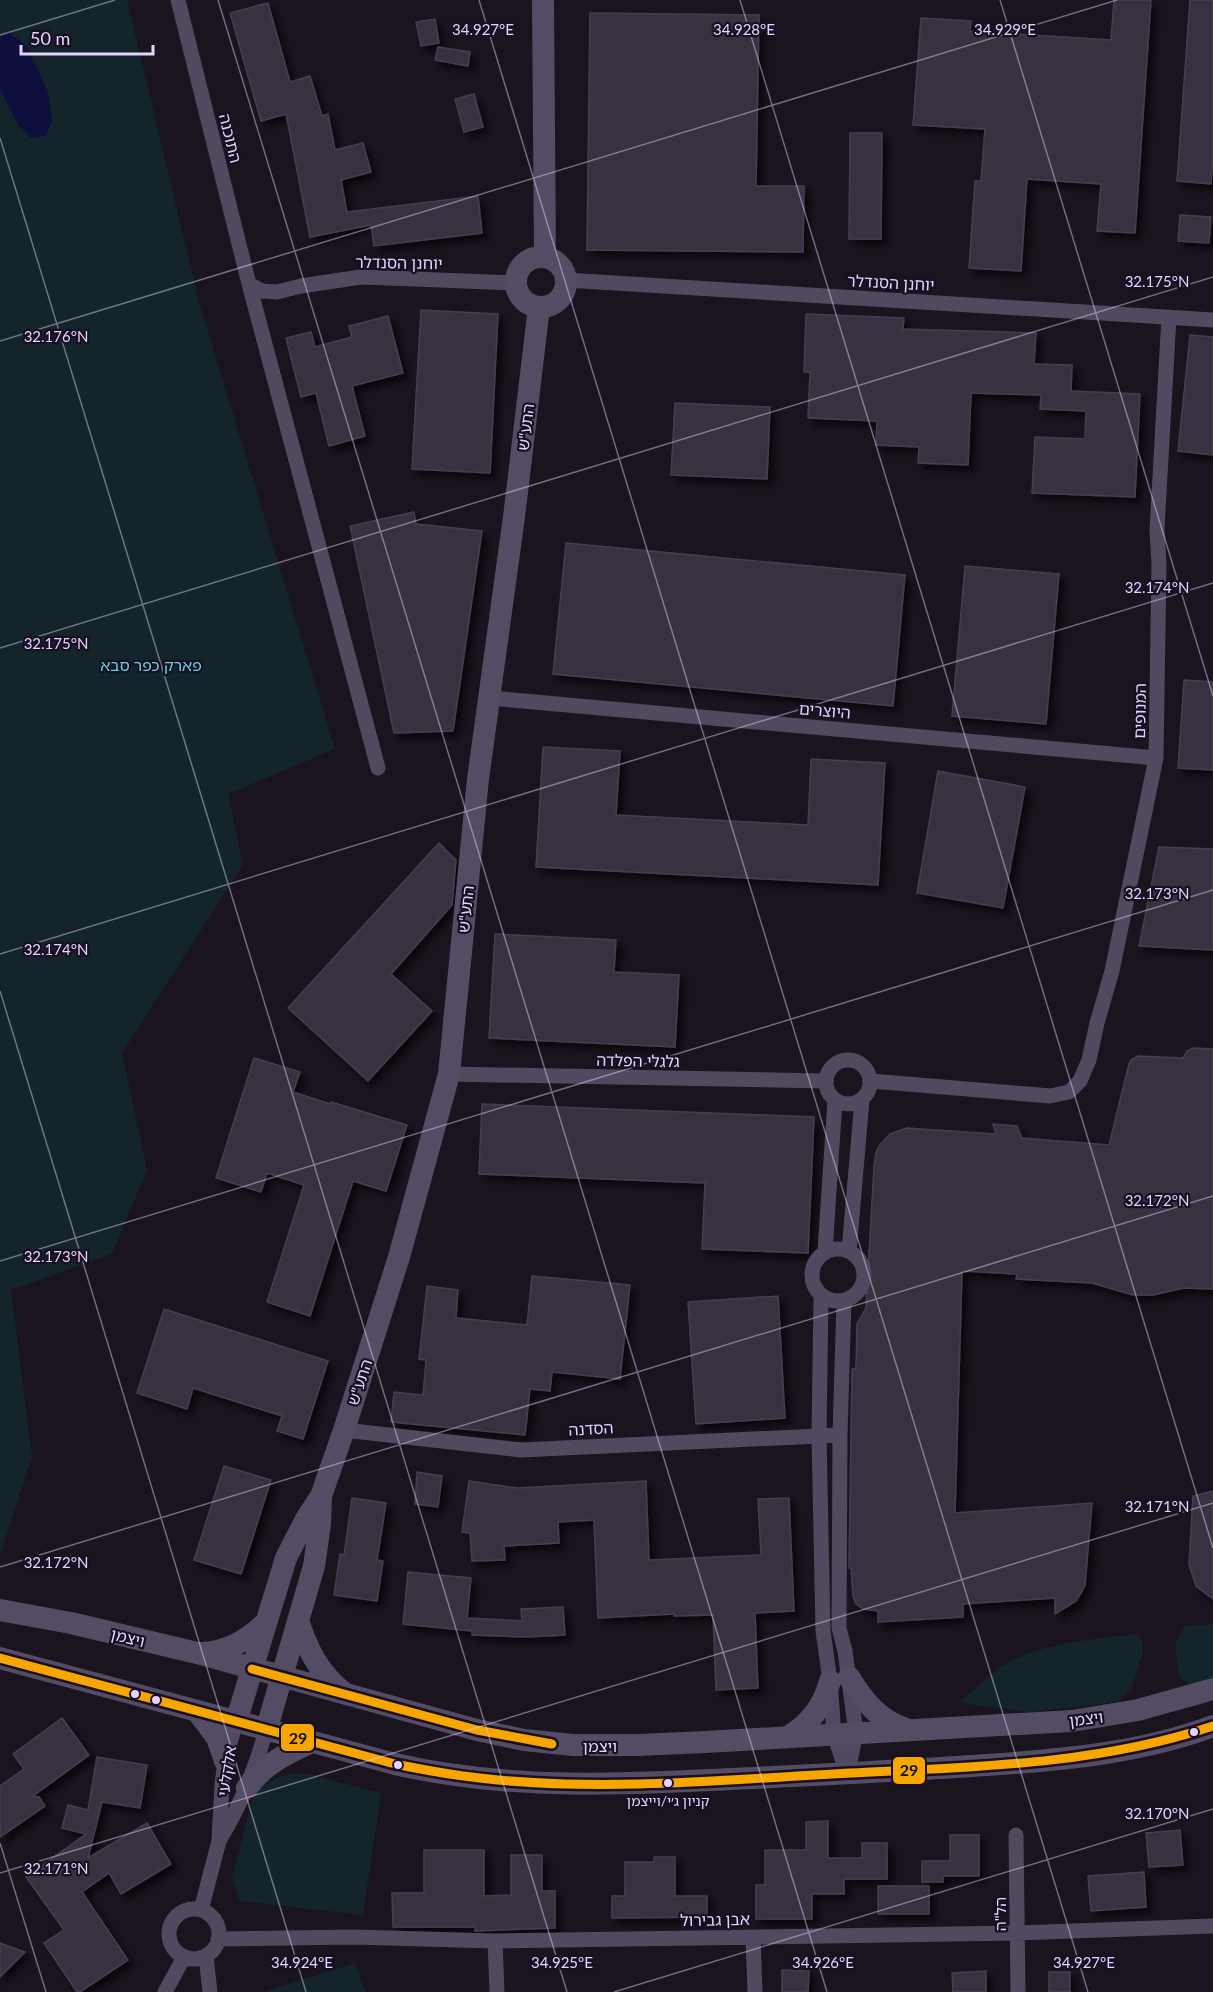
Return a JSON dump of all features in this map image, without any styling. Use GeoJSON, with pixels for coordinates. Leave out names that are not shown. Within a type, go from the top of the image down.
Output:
{"type":"FeatureCollection","features":[{"type":"Feature","properties":{"kind":"main road"},"geometry":{"type":"LineString","coordinates":[[543,0],[546,257]]}},
{"type":"Feature","properties":{"kind":"main road"},"geometry":{"type":"LineString","coordinates":[[538,257],[546,257],[560,265],[566,280],[562,297],[555,303],[539,307],[520,297],[516,283],[519,269],[524,263],[538,257]]}},
{"type":"Feature","properties":{"kind":"main road","name":"התע\"ש"},"geometry":{"type":"LineString","coordinates":[[252,1669],[286,1558],[295,1538],[321,1496],[344,1430],[399,1257],[449,1074],[478,779],[539,307]]}},
{"type":"Feature","properties":{"kind":"main road","name":"התע\"ש"},"geometry":{"type":"LineString","coordinates":[[266,1731],[318,1549],[321,1496]]}},
{"type":"Feature","properties":{"kind":"main road","name":"ויצמן"},"geometry":{"type":"LineString","coordinates":[[0,1610],[71,1623],[197,1653],[477,1730],[547,1743],[573,1745],[639,1745],[1033,1724],[1138,1710],[1213,1689]]}},
{"type":"Feature","properties":{"kind":"main road"},"geometry":{"type":"LineString","coordinates":[[298,1620],[319,1668],[346,1695]]}},
{"type":"Feature","properties":{"kind":"main road"},"geometry":{"type":"LineString","coordinates":[[197,1653],[235,1646],[257,1632],[266,1622]]}},
{"type":"Feature","properties":{"kind":"main road"},"geometry":{"type":"LineString","coordinates":[[0,1659],[310,1743],[437,1774],[523,1784],[596,1784],[847,1774],[1015,1763],[1079,1756],[1154,1743],[1213,1726]]}},
{"type":"Feature","properties":{"kind":"main road","name":"אלקלעי"},"geometry":{"type":"LineString","coordinates":[[236,1722],[252,1669]]}},
{"type":"Feature","properties":{"kind":"main road"},"geometry":{"type":"LineString","coordinates":[[788,1737],[819,1710],[839,1679],[874,1712],[907,1730]]}},
{"type":"Feature","properties":{"kind":"main road"},"geometry":{"type":"LineString","coordinates":[[197,1711],[218,1738],[225,1761]]}},
{"type":"Feature","properties":{"kind":"main road"},"geometry":{"type":"LineString","coordinates":[[247,1788],[267,1766],[310,1743]]}},
{"type":"Feature","properties":{"kind":"street","name":"התוכנה"},"geometry":{"type":"LineString","coordinates":[[178,0],[249,284],[378,768]]}},
{"type":"Feature","properties":{"kind":"street","name":"יוחנן הסנדלר"},"geometry":{"type":"LineString","coordinates":[[249,284],[262,291],[278,292],[301,286],[361,277],[516,283]]}},
{"type":"Feature","properties":{"kind":"street","name":"יוחנן הסנדלר"},"geometry":{"type":"LineString","coordinates":[[566,280],[1213,320]]}},
{"type":"Feature","properties":{"kind":"street","name":"המנופים"},"geometry":{"type":"LineString","coordinates":[[871,1081],[1050,1096],[1069,1092],[1080,1081],[1089,1060],[1112,971],[1156,758],[1159,564],[1157,529],[1169,317]]}},
{"type":"Feature","properties":{"kind":"street","name":"היוצרים"},"geometry":{"type":"LineString","coordinates":[[490,698],[1156,758]]}},
{"type":"Feature","properties":{"kind":"street"},"geometry":{"type":"LineString","coordinates":[[849,1251],[862,1100],[870,1088],[871,1081],[865,1067],[852,1060],[837,1062],[831,1067],[826,1081],[830,1095],[848,1104],[862,1100]]}},
{"type":"Feature","properties":{"kind":"street","name":"גלגלי הפלדה"},"geometry":{"type":"LineString","coordinates":[[449,1074],[826,1081]]}},
{"type":"Feature","properties":{"kind":"street"},"geometry":{"type":"LineString","coordinates":[[825,1252],[836,1100]]}},
{"type":"Feature","properties":{"kind":"street"},"geometry":{"type":"LineString","coordinates":[[842,1249],[849,1251],[861,1262],[864,1278],[858,1293],[844,1300],[828,1299],[821,1295],[813,1281],[812,1272],[825,1252],[842,1249]]}},
{"type":"Feature","properties":{"kind":"street"},"geometry":{"type":"LineString","coordinates":[[821,1295],[819,1435],[823,1631],[839,1679],[847,1774]]}},
{"type":"Feature","properties":{"kind":"street"},"geometry":{"type":"LineString","coordinates":[[844,1300],[838,1628],[845,1651],[839,1679],[847,1774]]}},
{"type":"Feature","properties":{"kind":"street","name":"הסדנה"},"geometry":{"type":"LineString","coordinates":[[344,1430],[521,1450],[840,1435]]}},
{"type":"Feature","properties":{"kind":"street"},"geometry":{"type":"LineString","coordinates":[[823,1631],[845,1651]]}},
{"type":"Feature","properties":{"kind":"street","name":"אלקלעי"},"geometry":{"type":"LineString","coordinates":[[201,1910],[219,1841],[225,1761],[236,1722]]}},
{"type":"Feature","properties":{"kind":"street","name":"אלקלעי"},"geometry":{"type":"LineString","coordinates":[[219,1841],[247,1788],[266,1731]]}},
{"type":"Feature","properties":{"kind":"street","name":"הל\"ה"},"geometry":{"type":"LineString","coordinates":[[1016,1835],[1018,1992]]}},
{"type":"Feature","properties":{"kind":"street"},"geometry":{"type":"LineString","coordinates":[[201,1910],[214,1920],[218,1930],[218,1939],[213,1951],[206,1956],[193,1959],[184,1957],[174,1950],[170,1943],[169,1927],[176,1916],[183,1911],[201,1910]]}},
{"type":"Feature","properties":{"kind":"street","name":"אבן גבירול"},"geometry":{"type":"LineString","coordinates":[[218,1939],[353,1937],[495,1941],[1017,1933],[1213,1926]]}},
{"type":"Feature","properties":{"kind":"street"},"geometry":{"type":"LineString","coordinates":[[753,1937],[755,1992]]}},
{"type":"Feature","properties":{"kind":"street"},"geometry":{"type":"LineString","coordinates":[[495,1941],[497,1992]]}},
{"type":"Feature","properties":{"kind":"street"},"geometry":{"type":"LineString","coordinates":[[206,1956],[210,1992]]}},
{"type":"Feature","properties":{"kind":"street"},"geometry":{"type":"LineString","coordinates":[[165,1992],[184,1957]]}},
{"type":"Feature","properties":{"kind":"green space","name":"פארק כפר סבא"},"geometry":{"type":"Polygon","coordinates":[[[0,0],[127,0],[199,302],[335,749],[228,794],[243,865],[122,1053],[147,1170],[112,1254],[11,1290],[32,1456],[0,1556],[0,0]]]}},
{"type":"Feature","properties":{"kind":"green space"},"geometry":{"type":"Polygon","coordinates":[[[1213,1624],[1213,1688],[1194,1688],[1179,1676],[1175,1644],[1184,1626],[1213,1624]]]}},
{"type":"Feature","properties":{"kind":"green space"},"geometry":{"type":"Polygon","coordinates":[[[1136,1634],[1142,1640],[1143,1652],[1132,1687],[1118,1702],[1031,1712],[958,1703],[996,1671],[1022,1656],[1064,1644],[1136,1634]]]}},
{"type":"Feature","properties":{"kind":"green space"},"geometry":{"type":"Polygon","coordinates":[[[289,1774],[307,1774],[381,1793],[363,1915],[239,1901],[232,1877],[253,1797],[269,1782],[289,1774]]]}},
{"type":"Feature","properties":{"kind":"green space"},"geometry":{"type":"Polygon","coordinates":[[[355,1963],[366,1992],[263,1992],[355,1963]]]}},
{"type":"Feature","properties":{"kind":"shaded area"},"geometry":{"type":"Polygon","coordinates":[[[8,32],[27,46],[48,92],[52,121],[46,136],[31,138],[18,125],[0,89],[0,37],[8,32]]]}},
{"type":"Feature","properties":{"kind":"building"},"geometry":{"type":"Polygon","coordinates":[[[1114,0],[1151,0],[1135,233],[1097,231],[1101,184],[1027,179],[1021,271],[969,268],[975,181],[981,181],[985,129],[913,125],[921,18],[971,21],[970,31],[1111,40],[1114,0]]]}},
{"type":"Feature","properties":{"kind":"building"},"geometry":{"type":"Polygon","coordinates":[[[1190,0],[1213,0],[1211,184],[1177,181],[1190,0]]]}},
{"type":"Feature","properties":{"kind":"building"},"geometry":{"type":"Polygon","coordinates":[[[268,3],[290,82],[310,76],[322,116],[328,114],[335,150],[363,143],[371,172],[341,180],[347,212],[478,196],[482,233],[374,246],[371,225],[310,237],[286,114],[261,121],[230,13],[268,3]]]}},
{"type":"Feature","properties":{"kind":"building"},"geometry":{"type":"Polygon","coordinates":[[[590,13],[759,15],[756,186],[804,186],[803,252],[587,250],[590,13]]]}},
{"type":"Feature","properties":{"kind":"building"},"geometry":{"type":"Polygon","coordinates":[[[435,19],[439,43],[421,46],[416,22],[435,19]]]}},
{"type":"Feature","properties":{"kind":"building"},"geometry":{"type":"Polygon","coordinates":[[[438,47],[470,52],[468,66],[435,60],[438,47]]]}},
{"type":"Feature","properties":{"kind":"building"},"geometry":{"type":"Polygon","coordinates":[[[474,94],[483,127],[464,132],[455,99],[474,94]]]}},
{"type":"Feature","properties":{"kind":"building"},"geometry":{"type":"Polygon","coordinates":[[[850,133],[882,133],[881,239],[849,239],[850,133]]]}},
{"type":"Feature","properties":{"kind":"building"},"geometry":{"type":"Polygon","coordinates":[[[1180,215],[1211,217],[1209,243],[1178,241],[1180,215]]]}},
{"type":"Feature","properties":{"kind":"building"},"geometry":{"type":"Polygon","coordinates":[[[421,310],[498,314],[490,473],[412,469],[421,310]]]}},
{"type":"Feature","properties":{"kind":"building"},"geometry":{"type":"Polygon","coordinates":[[[806,314],[904,318],[903,329],[1036,333],[1034,364],[1072,365],[1071,391],[1140,394],[1135,497],[1032,493],[1035,437],[1085,439],[1086,411],[1040,409],[1041,395],[971,393],[968,465],[918,463],[919,447],[876,445],[877,421],[808,418],[810,372],[804,372],[806,314]]]}},
{"type":"Feature","properties":{"kind":"building"},"geometry":{"type":"Polygon","coordinates":[[[388,316],[403,373],[352,386],[365,436],[329,446],[316,393],[301,397],[286,338],[311,332],[315,347],[352,337],[349,326],[388,316]]]}},
{"type":"Feature","properties":{"kind":"building"},"geometry":{"type":"Polygon","coordinates":[[[1190,335],[1213,337],[1213,455],[1178,451],[1190,335]]]}},
{"type":"Feature","properties":{"kind":"building"},"geometry":{"type":"Polygon","coordinates":[[[675,403],[770,407],[767,479],[671,475],[675,403]]]}},
{"type":"Feature","properties":{"kind":"building"},"geometry":{"type":"Polygon","coordinates":[[[414,512],[416,524],[482,531],[453,731],[394,733],[350,526],[414,512]]]}},
{"type":"Feature","properties":{"kind":"building"},"geometry":{"type":"Polygon","coordinates":[[[566,543],[905,575],[893,706],[553,674],[566,543]]]}},
{"type":"Feature","properties":{"kind":"building"},"geometry":{"type":"Polygon","coordinates":[[[965,566],[1059,574],[1046,724],[952,716],[965,566]]]}},
{"type":"Feature","properties":{"kind":"building"},"geometry":{"type":"Polygon","coordinates":[[[1184,680],[1213,682],[1213,770],[1178,768],[1184,680]]]}},
{"type":"Feature","properties":{"kind":"building"},"geometry":{"type":"Polygon","coordinates":[[[543,747],[620,751],[616,815],[808,825],[811,759],[885,763],[878,885],[536,867],[543,747]]]}},
{"type":"Feature","properties":{"kind":"building"},"geometry":{"type":"Polygon","coordinates":[[[938,771],[1025,787],[1003,908],[917,893],[938,771]]]}},
{"type":"Feature","properties":{"kind":"building"},"geometry":{"type":"Polygon","coordinates":[[[439,843],[456,860],[452,905],[391,974],[432,1011],[368,1081],[288,1008],[439,843]]]}},
{"type":"Feature","properties":{"kind":"building"},"geometry":{"type":"Polygon","coordinates":[[[1159,847],[1213,849],[1213,950],[1139,946],[1159,847]]]}},
{"type":"Feature","properties":{"kind":"building"},"geometry":{"type":"Polygon","coordinates":[[[495,934],[616,940],[614,972],[679,975],[675,1047],[489,1038],[495,934]]]}},
{"type":"Feature","properties":{"kind":"building"},"geometry":{"type":"Polygon","coordinates":[[[1193,1048],[1213,1049],[1213,1289],[1184,1288],[1153,1295],[1133,1295],[1092,1283],[1016,1279],[1017,1274],[962,1271],[955,1513],[1092,1503],[1085,1585],[1081,1593],[1076,1601],[1055,1614],[1055,1598],[963,1604],[963,1617],[878,1622],[878,1611],[863,1609],[856,1604],[853,1596],[851,1568],[849,1568],[852,1369],[856,1368],[857,1324],[866,1308],[874,1166],[879,1146],[890,1134],[907,1128],[996,1134],[993,1124],[1017,1126],[1022,1138],[1109,1145],[1131,1060],[1138,1056],[1183,1058],[1187,1051],[1193,1048]]]}},
{"type":"Feature","properties":{"kind":"building"},"geometry":{"type":"Polygon","coordinates":[[[254,1058],[300,1072],[293,1092],[407,1125],[386,1191],[353,1181],[310,1316],[267,1302],[304,1185],[267,1173],[261,1192],[216,1178],[254,1058]]]}},
{"type":"Feature","properties":{"kind":"building"},"geometry":{"type":"Polygon","coordinates":[[[482,1104],[814,1117],[808,1253],[702,1249],[705,1183],[479,1174],[482,1104]]]}},
{"type":"Feature","properties":{"kind":"building"},"geometry":{"type":"Polygon","coordinates":[[[532,1276],[630,1285],[620,1379],[552,1372],[550,1391],[530,1389],[525,1435],[391,1422],[394,1392],[423,1395],[426,1360],[419,1359],[427,1286],[458,1290],[456,1318],[527,1325],[532,1276]]]}},
{"type":"Feature","properties":{"kind":"building"},"geometry":{"type":"Polygon","coordinates":[[[778,1296],[785,1418],[696,1424],[688,1302],[778,1296]]]}},
{"type":"Feature","properties":{"kind":"building"},"geometry":{"type":"Polygon","coordinates":[[[164,1309],[328,1361],[303,1439],[277,1431],[282,1416],[193,1388],[187,1409],[137,1393],[164,1309]]]}},
{"type":"Feature","properties":{"kind":"building"},"geometry":{"type":"Polygon","coordinates":[[[224,1466],[271,1480],[241,1574],[194,1560],[224,1466]]]}},
{"type":"Feature","properties":{"kind":"building"},"geometry":{"type":"Polygon","coordinates":[[[417,1472],[442,1476],[438,1507],[415,1504],[417,1472]]]}},
{"type":"Feature","properties":{"kind":"building"},"geometry":{"type":"Polygon","coordinates":[[[469,1481],[517,1488],[646,1481],[649,1560],[761,1555],[758,1499],[789,1498],[794,1611],[755,1613],[758,1688],[716,1690],[713,1615],[674,1616],[674,1614],[598,1618],[594,1520],[558,1522],[559,1543],[504,1546],[505,1560],[472,1561],[470,1533],[462,1532],[469,1481]]]}},
{"type":"Feature","properties":{"kind":"building"},"geometry":{"type":"Polygon","coordinates":[[[1213,1491],[1213,1599],[1196,1586],[1189,1565],[1193,1496],[1213,1491]]]}},
{"type":"Feature","properties":{"kind":"building"},"geometry":{"type":"Polygon","coordinates":[[[352,1498],[386,1503],[377,1560],[383,1561],[377,1601],[334,1595],[340,1554],[344,1555],[352,1498]]]}},
{"type":"Feature","properties":{"kind":"building"},"geometry":{"type":"Polygon","coordinates":[[[408,1572],[471,1578],[467,1618],[522,1621],[521,1609],[563,1607],[565,1635],[525,1637],[472,1635],[472,1631],[403,1624],[408,1572]]]}},
{"type":"Feature","properties":{"kind":"building"},"geometry":{"type":"Polygon","coordinates":[[[62,1718],[89,1755],[33,1796],[39,1797],[45,1806],[0,1837],[0,1786],[24,1769],[13,1754],[62,1718]]]}},
{"type":"Feature","properties":{"kind":"building"},"geometry":{"type":"Polygon","coordinates":[[[97,1757],[147,1765],[140,1808],[102,1802],[88,1858],[147,1823],[171,1864],[121,1894],[109,1873],[82,1892],[128,1960],[77,1992],[44,1943],[64,1930],[26,1877],[86,1834],[62,1828],[68,1805],[88,1810],[97,1757]]]}},
{"type":"Feature","properties":{"kind":"building"},"geometry":{"type":"Polygon","coordinates":[[[828,1821],[828,1858],[862,1858],[862,1843],[887,1843],[887,1879],[844,1879],[844,1894],[812,1894],[812,1919],[756,1919],[756,1885],[765,1885],[765,1850],[806,1850],[806,1822],[828,1821]]]}},
{"type":"Feature","properties":{"kind":"building"},"geometry":{"type":"Polygon","coordinates":[[[1180,1830],[1183,1865],[1149,1867],[1146,1833],[1180,1830]]]}},
{"type":"Feature","properties":{"kind":"building"},"geometry":{"type":"Polygon","coordinates":[[[950,1835],[979,1835],[979,1876],[943,1876],[943,1882],[922,1882],[922,1861],[950,1861],[950,1835]]]}},
{"type":"Feature","properties":{"kind":"building"},"geometry":{"type":"Polygon","coordinates":[[[424,1850],[484,1850],[484,1896],[511,1895],[511,1855],[542,1855],[542,1891],[555,1891],[555,1928],[475,1931],[475,1927],[393,1927],[392,1893],[424,1893],[424,1850]]]}},
{"type":"Feature","properties":{"kind":"building"},"geometry":{"type":"Polygon","coordinates":[[[654,1857],[675,1857],[675,1896],[707,1896],[707,1917],[612,1918],[612,1896],[625,1896],[625,1862],[654,1862],[654,1857]]]}},
{"type":"Feature","properties":{"kind":"building"},"geometry":{"type":"Polygon","coordinates":[[[1144,1872],[1146,1907],[1091,1911],[1088,1876],[1144,1872]]]}},
{"type":"Feature","properties":{"kind":"building"},"geometry":{"type":"Polygon","coordinates":[[[878,1886],[929,1886],[929,1914],[878,1914],[878,1886]]]}},
{"type":"Feature","properties":{"kind":"building"},"geometry":{"type":"Polygon","coordinates":[[[0,1943],[25,1952],[0,1977],[0,1943]]]}},
{"type":"Feature","properties":{"kind":"building"},"geometry":{"type":"Polygon","coordinates":[[[782,1970],[809,1971],[808,1992],[782,1992],[782,1970]]]}},
{"type":"Feature","properties":{"kind":"building"},"geometry":{"type":"Polygon","coordinates":[[[986,1971],[986,1992],[953,1992],[952,1973],[986,1971]]]}},
{"type":"Feature","properties":{"kind":"building"},"geometry":{"type":"Polygon","coordinates":[[[1049,1972],[1070,1972],[1070,1992],[1049,1992],[1049,1972]]]}},
{"type":"Feature","properties":{"kind":"transit line","name":"29"},"geometry":{"type":"LineString","coordinates":[[0,1658],[395,1764],[472,1777],[542,1783],[674,1783],[988,1766],[1125,1749],[1213,1726]]}},
{"type":"Feature","properties":{"kind":"transit line","name":"29"},"geometry":{"type":"LineString","coordinates":[[252,1669],[477,1730],[552,1744]]}},
{"type":"Feature","properties":{"kind":"place","name":"קניון ג׳י/וייצמן"},"geometry":{"type":"Point","coordinates":[668,1783]}}]}
